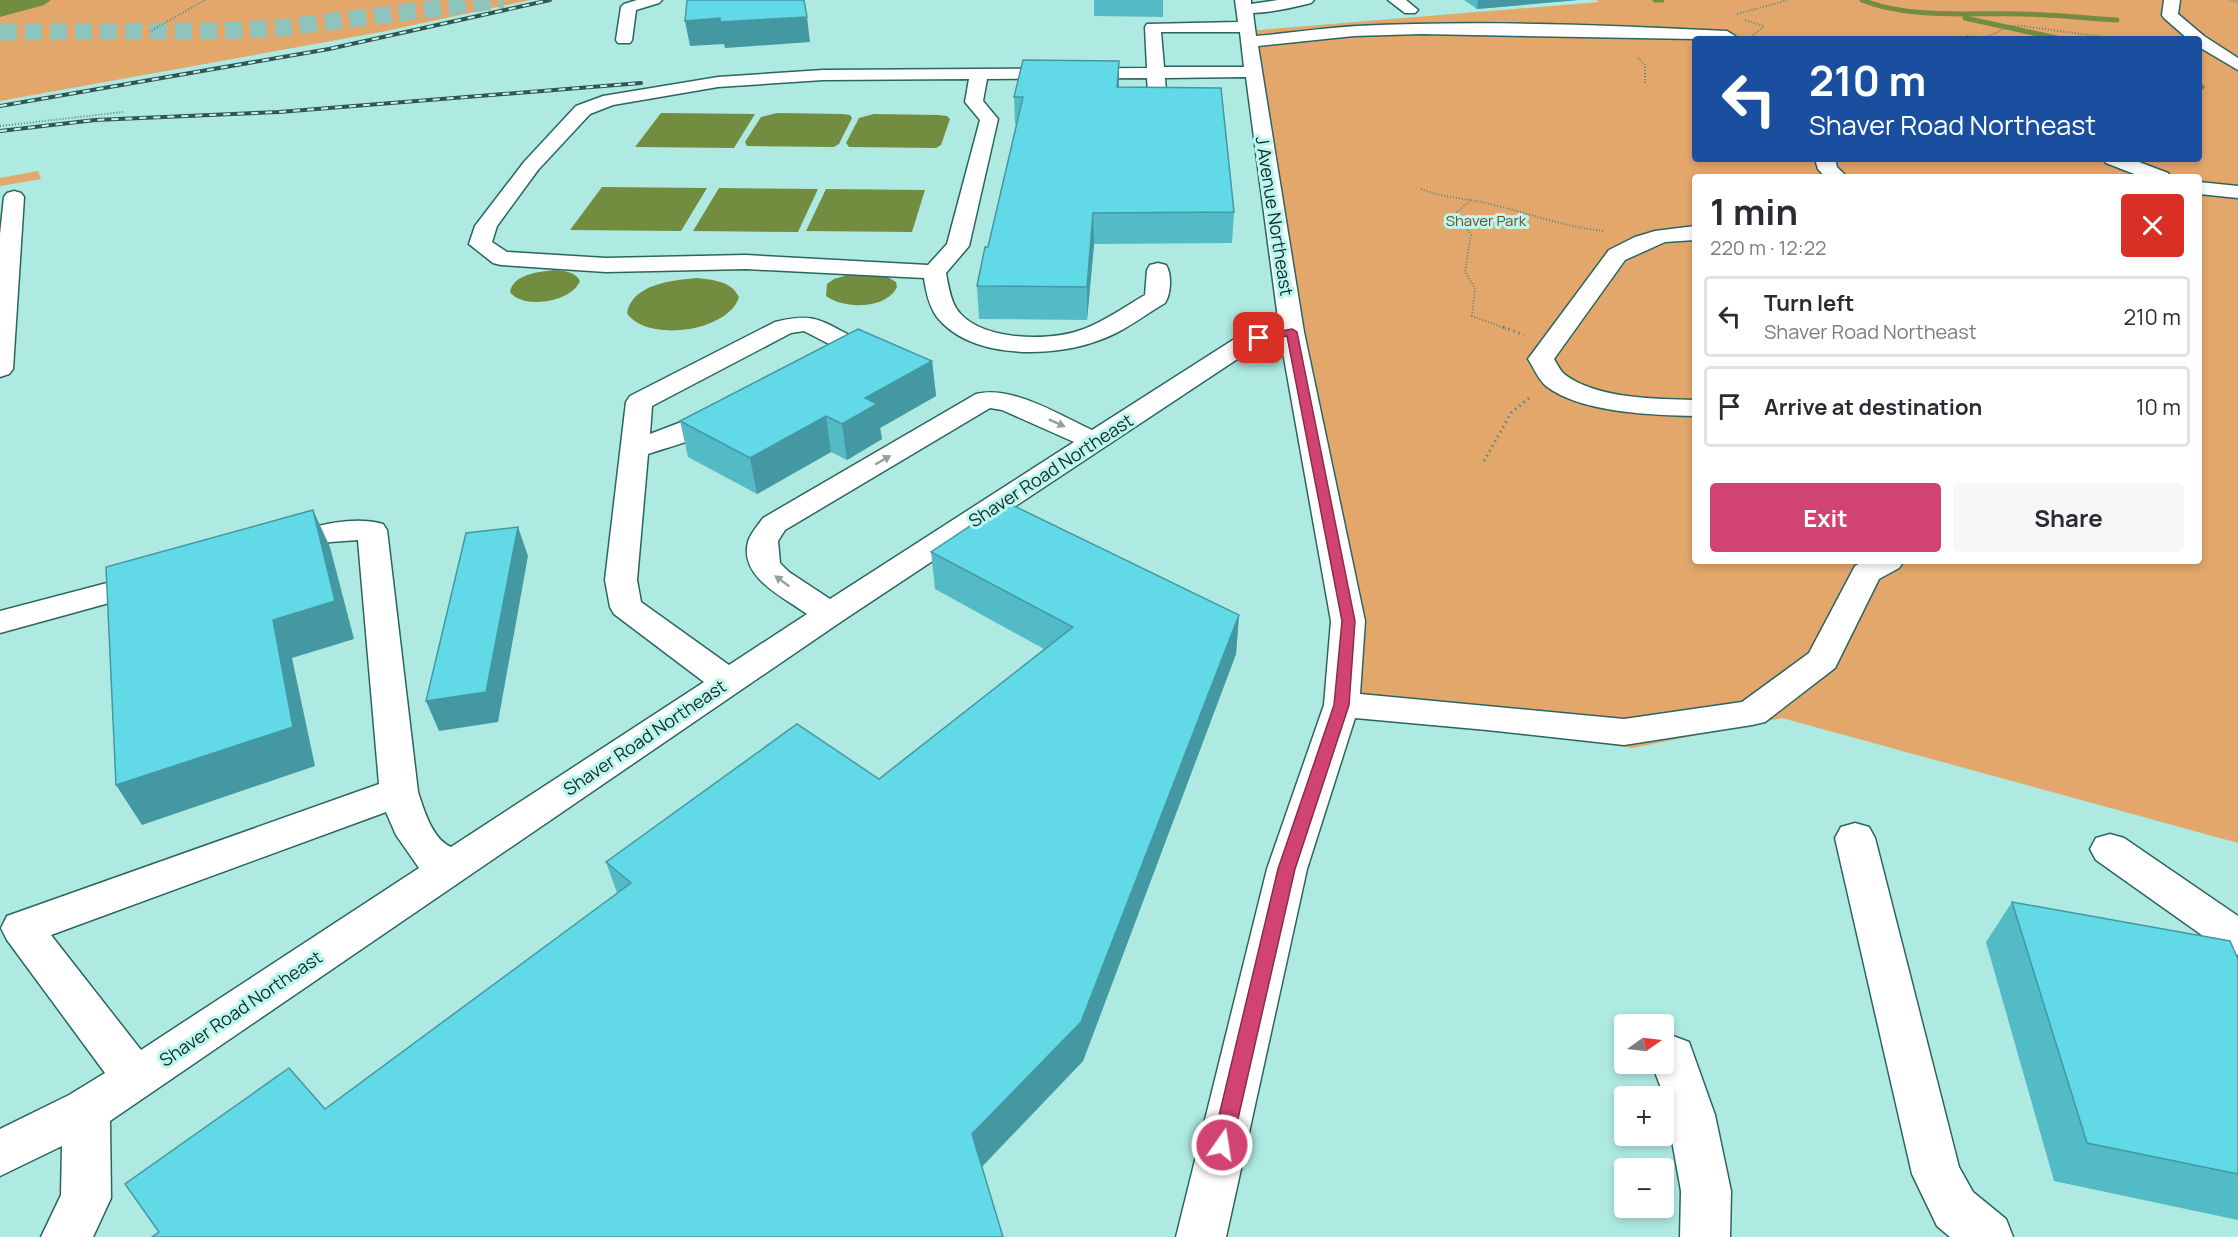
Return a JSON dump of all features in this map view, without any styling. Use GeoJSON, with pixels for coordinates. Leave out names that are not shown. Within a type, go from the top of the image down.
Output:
{"type":"FeatureCollection","features":[{"type":"Feature","properties":{"kind":"street"},"geometry":{"type":"LineString","coordinates":[[624,40],[629,7],[654,0]]}},
{"type":"Feature","properties":{"kind":"street"},"geometry":{"type":"LineString","coordinates":[[934,272],[746,262],[606,265],[501,258],[480,244],[486,226],[531,166],[583,110],[609,100],[718,82],[823,75],[979,73],[1156,82],[1247,30],[1274,7],[1285,1],[1306,0]]}},
{"type":"Feature","properties":{"kind":"street"},"geometry":{"type":"LineString","coordinates":[[1396,0],[1410,10]]}},
{"type":"Feature","properties":{"kind":"street"},"geometry":{"type":"LineString","coordinates":[[2172,0],[2170,15],[2194,36]]}},
{"type":"Feature","properties":{"kind":"street"},"geometry":{"type":"LineString","coordinates":[[1156,82],[1153,27],[1247,30],[1421,29],[1635,32],[1727,36]]}},
{"type":"Feature","properties":{"kind":"street","name":"J Avenue Northeast"},"geometry":{"type":"LineString","coordinates":[[1201,1237],[1287,869],[1342,705],[1348,621],[1292,332],[1247,30]]}},
{"type":"Feature","properties":{"kind":"street"},"geometry":{"type":"LineString","coordinates":[[2202,42],[2238,65]]}},
{"type":"Feature","properties":{"kind":"street"},"geometry":{"type":"LineString","coordinates":[[934,272],[958,246],[989,119],[974,102],[979,73]]}},
{"type":"Feature","properties":{"kind":"street"},"geometry":{"type":"LineString","coordinates":[[2121,162],[2153,174]]}},
{"type":"Feature","properties":{"kind":"street"},"geometry":{"type":"LineString","coordinates":[[2202,188],[2238,192]]}},
{"type":"Feature","properties":{"kind":"street"},"geometry":{"type":"LineString","coordinates":[[0,369],[14,197]]}},
{"type":"Feature","properties":{"kind":"street"},"geometry":{"type":"LineString","coordinates":[[1692,233],[1663,236],[1617,255],[1542,359],[1553,379],[1583,394],[1664,408],[1692,408]]}},
{"type":"Feature","properties":{"kind":"street"},"geometry":{"type":"LineString","coordinates":[[934,272],[945,311],[958,325],[975,334],[998,341],[1023,344],[1050,343],[1089,336],[1157,298],[1158,270]]}},
{"type":"Feature","properties":{"kind":"street"},"geometry":{"type":"LineString","coordinates":[[728,682],[626,607],[621,580],[639,402],[784,327],[807,323],[843,341],[842,352],[792,378]]}},
{"type":"Feature","properties":{"kind":"street","name":"Shaver Road Northeast"},"geometry":{"type":"LineString","coordinates":[[0,1153],[86,1110],[136,1079],[830,614],[1245,343],[1274,334],[1292,332]]}},
{"type":"Feature","properties":{"kind":"street"},"geometry":{"type":"LineString","coordinates":[[830,614],[778,579],[764,565],[763,541],[774,524],[985,400],[1007,402],[1096,442]]}},
{"type":"Feature","properties":{"kind":"street"},"geometry":{"type":"LineString","coordinates":[[634,449],[693,429],[742,404]]}},
{"type":"Feature","properties":{"kind":"street"},"geometry":{"type":"LineString","coordinates":[[250,554],[329,533],[372,530],[399,792],[410,825],[430,856],[454,866]]}},
{"type":"Feature","properties":{"kind":"street"},"geometry":{"type":"LineString","coordinates":[[1342,705],[1487,717],[1624,732],[1752,713],[1823,660],[1866,573],[1882,564]]}},
{"type":"Feature","properties":{"kind":"street"},"geometry":{"type":"LineString","coordinates":[[0,622],[182,573]]}},
{"type":"Feature","properties":{"kind":"street"},"geometry":{"type":"LineString","coordinates":[[136,1079],[11,927],[399,792]]}},
{"type":"Feature","properties":{"kind":"street"},"geometry":{"type":"LineString","coordinates":[[1855,838],[1936,1174],[1955,1209],[1988,1237]]}},
{"type":"Feature","properties":{"kind":"street"},"geometry":{"type":"LineString","coordinates":[[2110,849],[2238,939]]}},
{"type":"Feature","properties":{"kind":"street"},"geometry":{"type":"LineString","coordinates":[[1674,1059],[1691,1115],[1706,1191],[1705,1237]]}},
{"type":"Feature","properties":{"kind":"street"},"geometry":{"type":"LineString","coordinates":[[66,1237],[86,1198],[86,1110]]}},
{"type":"Feature","properties":{"kind":"path"},"geometry":{"type":"LineString","coordinates":[[149,32],[205,0]]}},
{"type":"Feature","properties":{"kind":"path"},"geometry":{"type":"LineString","coordinates":[[1751,36],[1764,26],[1735,16],[1739,12],[1788,0]]}},
{"type":"Feature","properties":{"kind":"path"},"geometry":{"type":"LineString","coordinates":[[2230,0],[2238,2]]}},
{"type":"Feature","properties":{"kind":"path"},"geometry":{"type":"LineString","coordinates":[[1988,36],[2010,26],[2099,36]]}},
{"type":"Feature","properties":{"kind":"path"},"geometry":{"type":"LineString","coordinates":[[1638,52],[1635,55],[1645,65],[1643,81],[1645,85]]}},
{"type":"Feature","properties":{"kind":"path"},"geometry":{"type":"LineString","coordinates":[[0,126],[123,112]]}},
{"type":"Feature","properties":{"kind":"path"},"geometry":{"type":"LineString","coordinates":[[1421,189],[1433,194],[1471,200],[1643,243]]}},
{"type":"Feature","properties":{"kind":"path"},"geometry":{"type":"LineString","coordinates":[[1471,200],[1457,212],[1471,234],[1465,272],[1475,288],[1472,316],[1525,335]]}},
{"type":"Feature","properties":{"kind":"path"},"geometry":{"type":"LineString","coordinates":[[1484,461],[1511,413],[1533,395]]}},
{"type":"Feature","properties":{"kind":"green space"},"geometry":{"type":"Polygon","coordinates":[[[0,0],[530,0],[381,32],[0,101],[0,0]]]}},
{"type":"Feature","properties":{"kind":"green space","name":"Shaver Park"},"geometry":{"type":"Polygon","coordinates":[[[1596,0],[2238,0],[2238,843],[1782,718],[1632,748],[1342,705],[1348,621],[1247,31],[1599,2],[1596,0]]]}},
{"type":"Feature","properties":{"kind":"green space"},"geometry":{"type":"Polygon","coordinates":[[[38,171],[41,179],[0,186],[0,178],[38,171]]]}},
{"type":"Feature","properties":{"kind":"shaded area"},"geometry":{"type":"Polygon","coordinates":[[[0,0],[51,0],[44,5],[0,17],[0,0]]]}},
{"type":"Feature","properties":{"kind":"shaded area"},"geometry":{"type":"Polygon","coordinates":[[[661,113],[755,114],[734,148],[635,147],[661,113]]]}},
{"type":"Feature","properties":{"kind":"shaded area"},"geometry":{"type":"Polygon","coordinates":[[[777,113],[842,114],[850,115],[852,118],[839,144],[834,147],[747,146],[745,142],[761,117],[777,113]]]}},
{"type":"Feature","properties":{"kind":"shaded area"},"geometry":{"type":"Polygon","coordinates":[[[874,114],[939,115],[950,119],[941,145],[936,148],[849,147],[846,143],[859,118],[874,114]]]}},
{"type":"Feature","properties":{"kind":"shaded area"},"geometry":{"type":"Polygon","coordinates":[[[602,187],[707,188],[681,231],[570,230],[602,187]]]}},
{"type":"Feature","properties":{"kind":"shaded area"},"geometry":{"type":"Polygon","coordinates":[[[719,188],[818,189],[798,232],[693,231],[719,188]]]}},
{"type":"Feature","properties":{"kind":"shaded area"},"geometry":{"type":"Polygon","coordinates":[[[826,189],[925,190],[912,232],[806,231],[826,189]]]}},
{"type":"Feature","properties":{"kind":"shaded area"},"geometry":{"type":"Polygon","coordinates":[[[554,270],[572,273],[580,281],[568,294],[547,301],[525,301],[516,298],[510,292],[512,286],[521,278],[554,270]]]}},
{"type":"Feature","properties":{"kind":"shaded area"},"geometry":{"type":"Polygon","coordinates":[[[854,273],[884,275],[896,282],[897,287],[884,300],[864,305],[843,303],[826,296],[827,284],[834,279],[854,273]]]}},
{"type":"Feature","properties":{"kind":"shaded area"},"geometry":{"type":"Polygon","coordinates":[[[697,278],[727,284],[739,297],[732,309],[720,318],[704,325],[668,330],[651,328],[637,322],[627,313],[630,303],[637,296],[655,285],[697,278]]]}},
{"type":"Feature","properties":{"kind":"building"},"geometry":{"type":"Polygon","coordinates":[[[687,0],[804,0],[807,17],[720,22],[720,18],[685,21],[687,0]]]}},
{"type":"Feature","properties":{"kind":"building"},"geometry":{"type":"Polygon","coordinates":[[[1023,60],[1119,61],[1117,87],[1221,88],[1234,212],[1093,213],[1087,287],[977,286],[1023,97],[1014,97],[1023,60]]]}},
{"type":"Feature","properties":{"kind":"building"},"geometry":{"type":"Polygon","coordinates":[[[858,329],[932,361],[865,398],[877,404],[842,424],[826,416],[750,458],[680,421],[858,329]]]}},
{"type":"Feature","properties":{"kind":"building"},"geometry":{"type":"Polygon","coordinates":[[[1006,502],[1239,615],[1081,1022],[972,1134],[1003,1237],[152,1237],[159,1232],[125,1184],[289,1068],[325,1109],[631,883],[606,862],[797,724],[879,779],[1073,627],[931,552],[1006,502]]]}},
{"type":"Feature","properties":{"kind":"building"},"geometry":{"type":"Polygon","coordinates":[[[313,510],[335,601],[273,620],[293,727],[116,785],[106,567],[313,510]]]}},
{"type":"Feature","properties":{"kind":"building"},"geometry":{"type":"Polygon","coordinates":[[[518,527],[486,692],[426,701],[466,533],[518,527]]]}},
{"type":"Feature","properties":{"kind":"building"},"geometry":{"type":"Polygon","coordinates":[[[2012,902],[2230,941],[2238,959],[2238,1174],[2087,1143],[2012,902]]]}},
{"type":"Feature","properties":{"kind":"waterway"},"geometry":{"type":"LineString","coordinates":[[1655,0],[1662,0]]}},
{"type":"Feature","properties":{"kind":"waterway"},"geometry":{"type":"LineString","coordinates":[[1862,0],[1881,6],[1922,13],[2025,14],[2117,20]]}},
{"type":"Feature","properties":{"kind":"waterway"},"geometry":{"type":"LineString","coordinates":[[1965,18],[2047,36]]}},
{"type":"Feature","properties":{"kind":"tunnel"},"geometry":{"type":"LineString","coordinates":[[0,32],[220,31],[280,28],[503,0]]}},
{"type":"Feature","properties":{"kind":"railway"},"geometry":{"type":"LineString","coordinates":[[0,106],[329,49],[550,0]]}},
{"type":"Feature","properties":{"kind":"railway"},"geometry":{"type":"LineString","coordinates":[[0,131],[95,120],[279,112],[641,83]]}},
{"type":"Feature","properties":{"kind":"route"},"geometry":{"type":"LineString","coordinates":[[1222,1145],[1287,869],[1342,705],[1348,621],[1292,332],[1259,338]]}}]}
